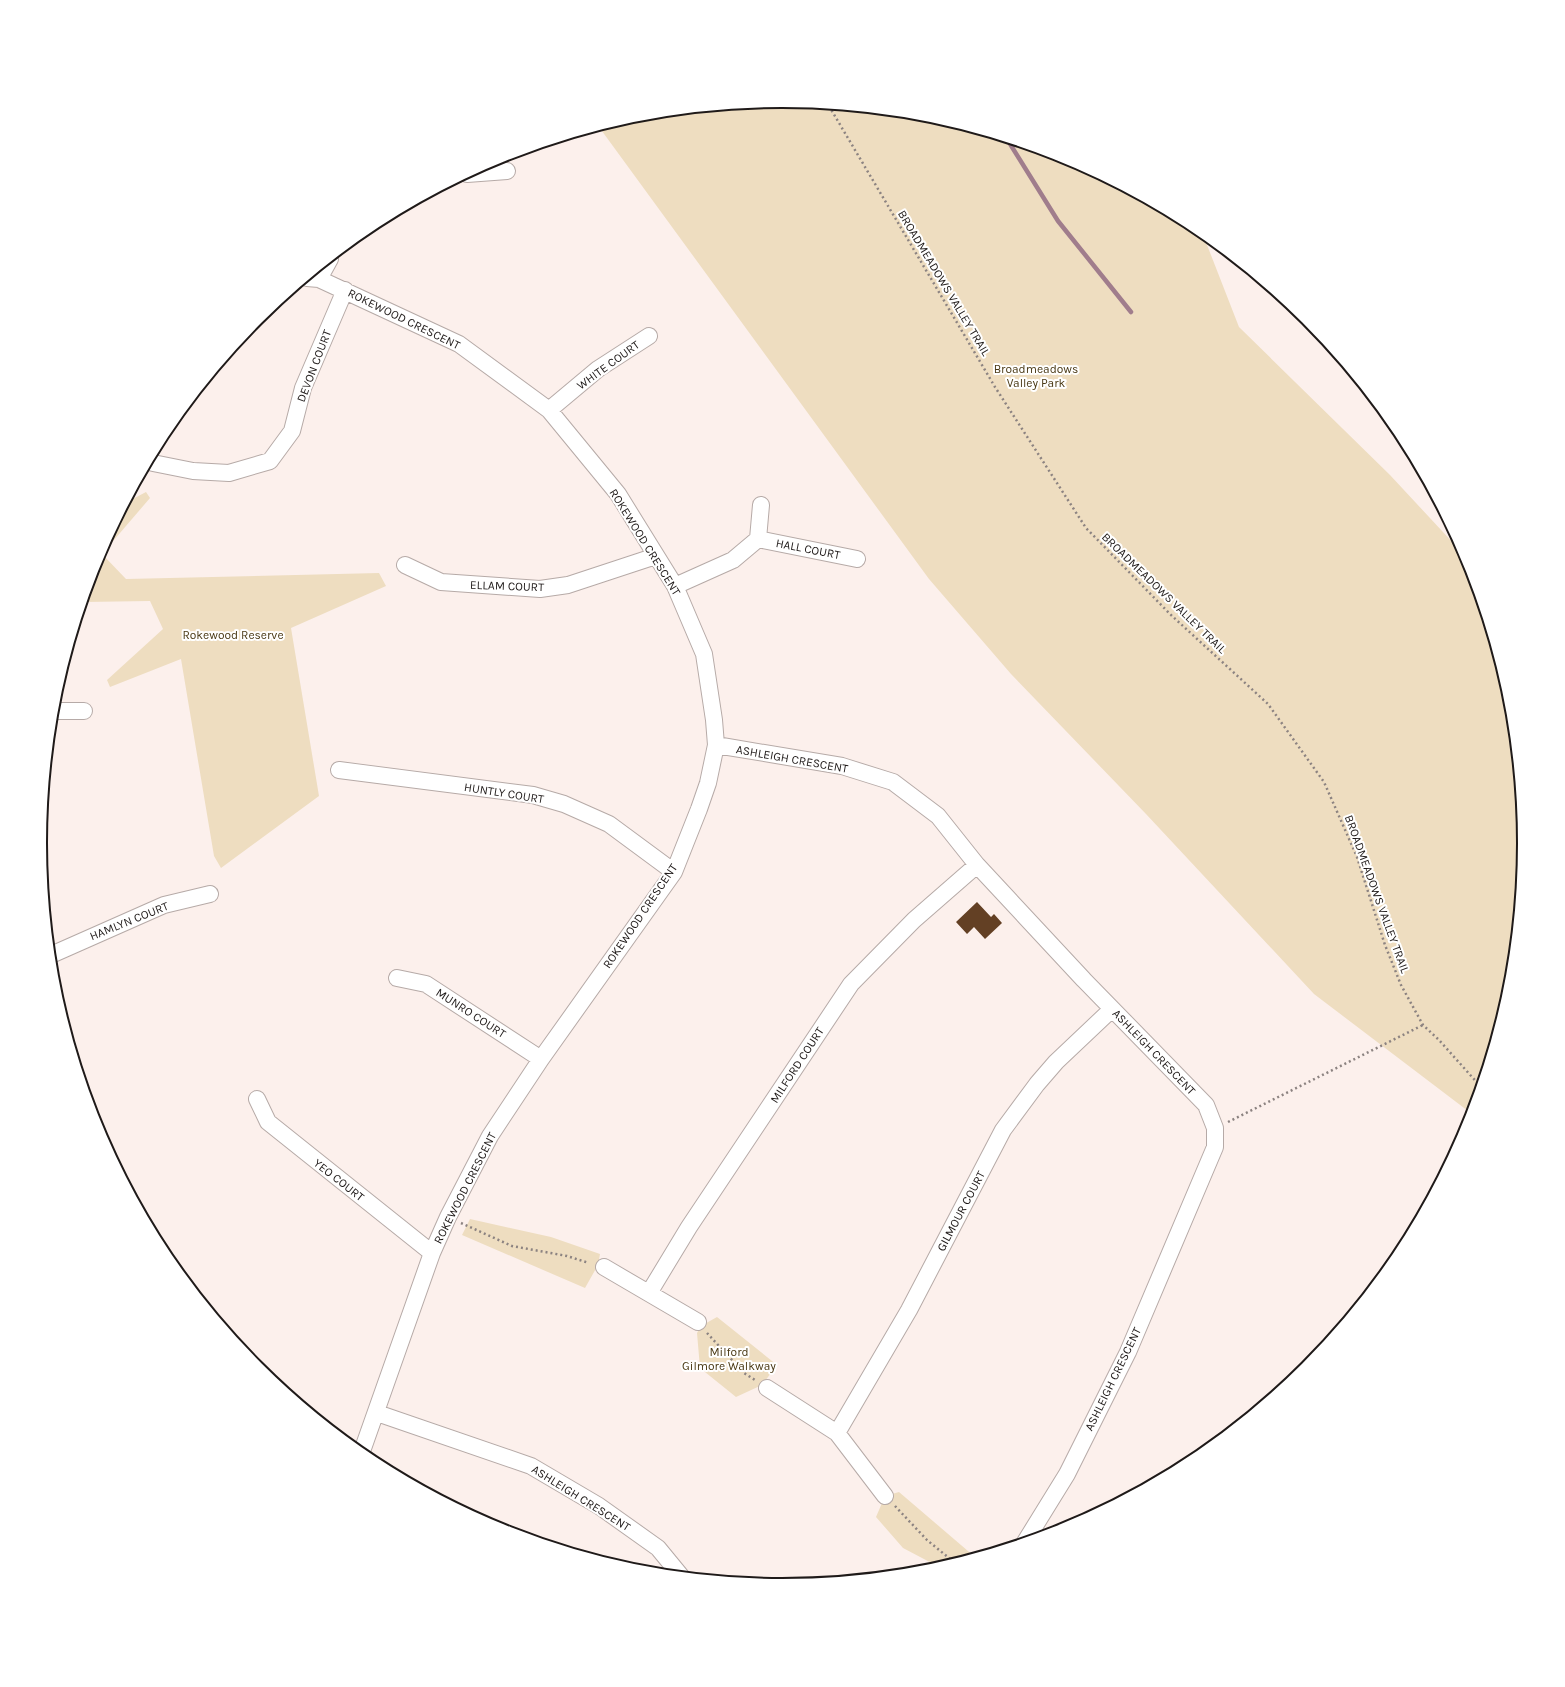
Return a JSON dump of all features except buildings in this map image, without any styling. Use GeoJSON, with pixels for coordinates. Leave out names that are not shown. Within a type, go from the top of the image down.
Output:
{"type":"FeatureCollection","features":[{"type":"Feature","properties":{"kind":"street"},"geometry":{"type":"LineString","coordinates":[[481,173],[507,171]]}},
{"type":"Feature","properties":{"kind":"street","name":"ROKEWOOD CRESCENT"},"geometry":{"type":"LineString","coordinates":[[313,278],[344,290],[459,344],[549,410],[618,494],[675,586],[704,654],[714,720],[716,745],[708,782],[700,809],[674,872],[541,1059],[490,1136],[448,1217],[432,1253],[377,1413],[364,1447]]}},
{"type":"Feature","properties":{"kind":"street","name":"DEVON COURT"},"geometry":{"type":"LineString","coordinates":[[154,463],[193,471],[229,473],[270,461],[292,431],[303,388],[344,290]]}},
{"type":"Feature","properties":{"kind":"street","name":"WHITE COURT"},"geometry":{"type":"LineString","coordinates":[[549,410],[598,369],[649,336]]}},
{"type":"Feature","properties":{"kind":"street"},"geometry":{"type":"LineString","coordinates":[[675,586],[733,560],[758,539],[761,505]]}},
{"type":"Feature","properties":{"kind":"street","name":"HALL COURT"},"geometry":{"type":"LineString","coordinates":[[758,539],[857,559]]}},
{"type":"Feature","properties":{"kind":"street","name":"ELLAM COURT"},"geometry":{"type":"LineString","coordinates":[[405,565],[441,582],[540,589],[568,585],[656,556]]}},
{"type":"Feature","properties":{"kind":"street"},"geometry":{"type":"LineString","coordinates":[[59,711],[84,711]]}},
{"type":"Feature","properties":{"kind":"street","name":"ASHLEIGH CRESCENT"},"geometry":{"type":"LineString","coordinates":[[716,745],[842,766],[893,782],[938,816],[977,865],[1112,1009],[1206,1105],[1215,1128],[1215,1147],[1128,1352],[1067,1474],[1028,1536]]}},
{"type":"Feature","properties":{"kind":"street","name":"HUNTLY COURT"},"geometry":{"type":"LineString","coordinates":[[339,770],[533,795],[564,804],[609,824],[674,872]]}},
{"type":"Feature","properties":{"kind":"street","name":"MILFORD COURT"},"geometry":{"type":"LineString","coordinates":[[649,1292],[689,1227],[851,984],[914,920],[977,865]]}},
{"type":"Feature","properties":{"kind":"street","name":"HAMLYN COURT"},"geometry":{"type":"LineString","coordinates":[[55,953],[164,905],[210,894]]}},
{"type":"Feature","properties":{"kind":"street","name":"MUNRO COURT"},"geometry":{"type":"LineString","coordinates":[[397,978],[426,984],[541,1059]]}},
{"type":"Feature","properties":{"kind":"street","name":"GILMOUR COURT"},"geometry":{"type":"LineString","coordinates":[[837,1433],[908,1310],[1003,1130],[1037,1084],[1056,1062],[1112,1009]]}},
{"type":"Feature","properties":{"kind":"street","name":"YEO COURT"},"geometry":{"type":"LineString","coordinates":[[257,1099],[268,1122],[432,1253]]}},
{"type":"Feature","properties":{"kind":"street"},"geometry":{"type":"LineString","coordinates":[[604,1267],[698,1322]]}},
{"type":"Feature","properties":{"kind":"street"},"geometry":{"type":"LineString","coordinates":[[767,1388],[837,1433],[885,1496]]}},
{"type":"Feature","properties":{"kind":"street","name":"ASHLEIGH CRESCENT"},"geometry":{"type":"LineString","coordinates":[[377,1413],[532,1466],[599,1506],[658,1548],[677,1572]]}},
{"type":"Feature","properties":{"kind":"path","name":"BROADMEADOWS VALLEY TRAIL"},"geometry":{"type":"LineString","coordinates":[[831,110],[995,387],[1086,528],[1171,615],[1268,704],[1324,782],[1356,857],[1401,985],[1423,1025],[1439,1040],[1478,1083]]}},
{"type":"Feature","properties":{"kind":"path"},"geometry":{"type":"LineString","coordinates":[[1215,1128],[1423,1025]]}},
{"type":"Feature","properties":{"kind":"path"},"geometry":{"type":"LineString","coordinates":[[448,1217],[512,1246],[567,1256],[604,1267]]}},
{"type":"Feature","properties":{"kind":"path"},"geometry":{"type":"LineString","coordinates":[[698,1322],[744,1372],[767,1388]]}},
{"type":"Feature","properties":{"kind":"path"},"geometry":{"type":"LineString","coordinates":[[885,1496],[927,1540],[950,1559]]}},
{"type":"Feature","properties":{"kind":"green space","name":"Broadmeadows Valley Park"},"geometry":{"type":"Polygon","coordinates":[[[782,108],[879,114],[926,122],[973,133],[1019,147],[1064,164],[1108,184],[1150,207],[1206,243],[1239,327],[1390,475],[1454,543],[1479,607],[1493,653],[1504,700],[1512,747],[1518,844],[1516,892],[1512,940],[1504,987],[1493,1034],[1479,1080],[1467,1111],[1314,994],[1146,814],[1011,674],[929,579],[602,131],[639,122],[686,114],[782,108]]]}},
{"type":"Feature","properties":{"kind":"green space","name":"Rokewood Reserve"},"geometry":{"type":"Polygon","coordinates":[[[146,492],[150,498],[112,542],[123,518],[134,498],[146,492]]]}},
{"type":"Feature","properties":{"kind":"green space","name":"Rokewood Reserve"},"geometry":{"type":"Polygon","coordinates":[[[105,557],[126,579],[379,573],[386,586],[291,628],[319,796],[221,868],[214,856],[181,659],[110,687],[107,680],[163,629],[150,601],[88,602],[105,557]]]}},
{"type":"Feature","properties":{"kind":"green space"},"geometry":{"type":"Polygon","coordinates":[[[470,1219],[551,1237],[600,1254],[598,1265],[585,1288],[462,1235],[470,1219]]]}},
{"type":"Feature","properties":{"kind":"green space","name":"Milford Gilmore Walkway"},"geometry":{"type":"Polygon","coordinates":[[[717,1317],[777,1365],[762,1385],[736,1397],[700,1368],[697,1333],[701,1326],[717,1317]]]}},
{"type":"Feature","properties":{"kind":"green space"},"geometry":{"type":"Polygon","coordinates":[[[899,1492],[972,1554],[932,1563],[903,1548],[876,1517],[885,1496],[899,1492]]]}},
{"type":"Feature","properties":{"kind":"waterway"},"geometry":{"type":"LineString","coordinates":[[1010,144],[1058,221],[1131,312]]}}]}
